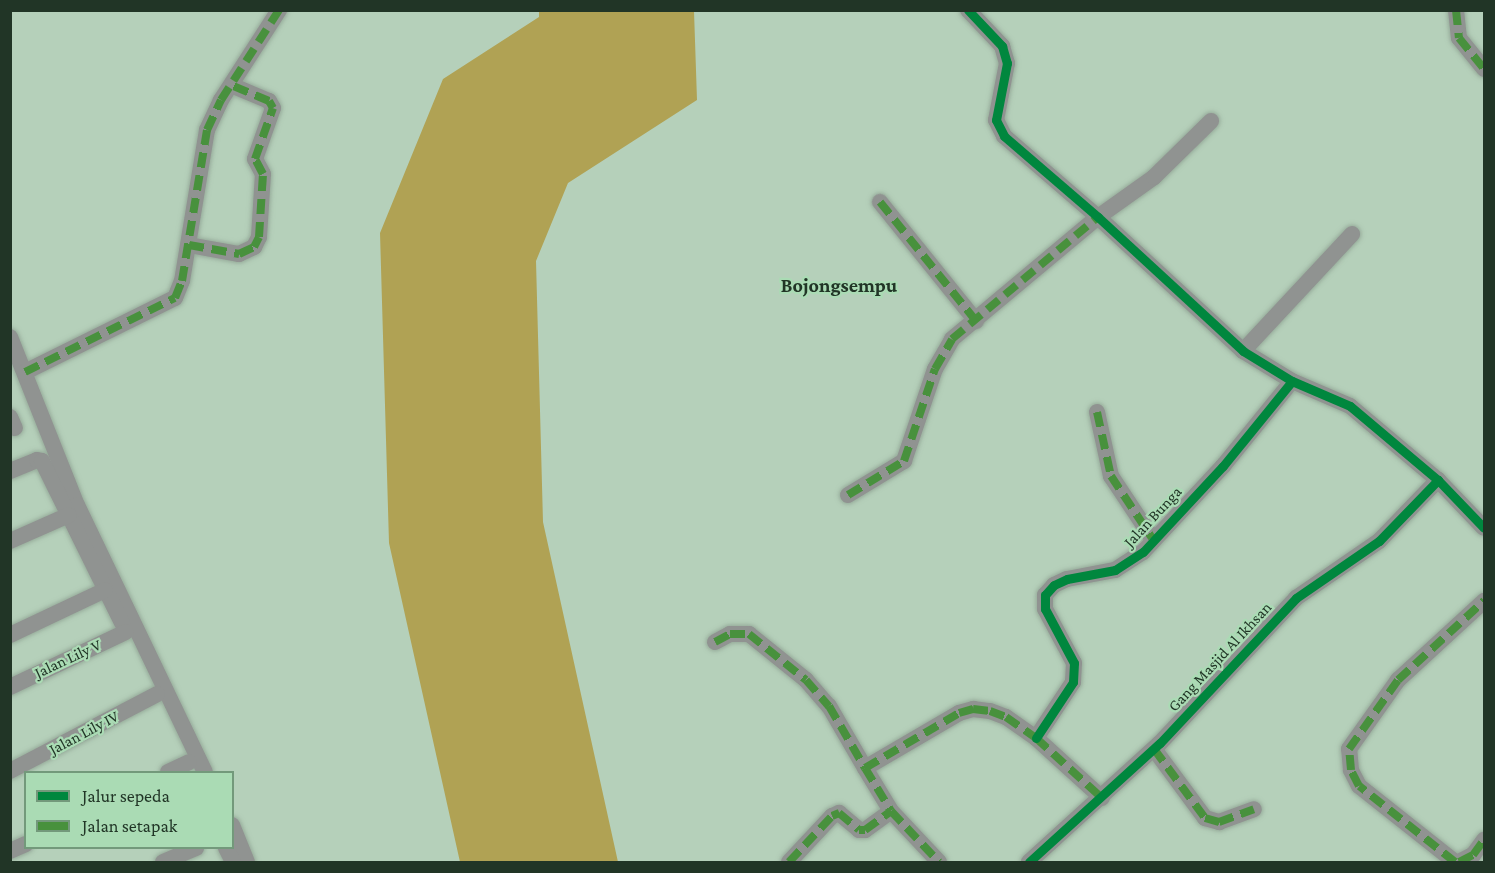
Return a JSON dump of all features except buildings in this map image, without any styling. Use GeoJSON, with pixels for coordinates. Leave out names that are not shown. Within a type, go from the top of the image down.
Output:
{"type":"FeatureCollection","features":[{"type":"Feature","properties":{"kind":"street"},"geometry":{"type":"LineString","coordinates":[[26,372],[175,298],[182,281],[189,245],[200,156],[215,111],[279,10]]}},
{"type":"Feature","properties":{"kind":"street"},"geometry":{"type":"LineString","coordinates":[[968,10],[1002,46],[1007,63],[996,109],[999,129],[1243,351],[1292,381],[1350,406],[1438,480],[1485,528]]}},
{"type":"Feature","properties":{"kind":"street"},"geometry":{"type":"LineString","coordinates":[[1456,10],[1459,38],[1485,69]]}},
{"type":"Feature","properties":{"kind":"street"},"geometry":{"type":"LineString","coordinates":[[189,245],[239,254],[254,247],[259,237],[263,174],[255,159],[273,108],[268,101],[231,85]]}},
{"type":"Feature","properties":{"kind":"street"},"geometry":{"type":"LineString","coordinates":[[848,495],[904,460],[943,352],[952,339],[1098,217],[1154,177],[1211,122]]}},
{"type":"Feature","properties":{"kind":"street"},"geometry":{"type":"LineString","coordinates":[[880,202],[976,321]]}},
{"type":"Feature","properties":{"kind":"street"},"geometry":{"type":"LineString","coordinates":[[1243,351],[1352,234]]}},
{"type":"Feature","properties":{"kind":"street"},"geometry":{"type":"LineString","coordinates":[[10,337],[26,372],[77,505],[205,771]]}},
{"type":"Feature","properties":{"kind":"street","name":"Jalan Bunga"},"geometry":{"type":"LineString","coordinates":[[1036,738],[1072,682],[1074,663],[1045,609],[1045,596],[1054,585],[1067,579],[1115,570],[1131,562],[1223,466],[1292,381]]}},
{"type":"Feature","properties":{"kind":"street","name":"Jalan Bunga"},"geometry":{"type":"LineString","coordinates":[[1097,412],[1111,476],[1152,538]]}},
{"type":"Feature","properties":{"kind":"street"},"geometry":{"type":"LineString","coordinates":[[10,471],[42,461],[191,767],[173,771]]}},
{"type":"Feature","properties":{"kind":"street","name":"Gang Masjid Al Ikhsan"},"geometry":{"type":"LineString","coordinates":[[1029,862],[1154,749],[1274,619],[1311,586],[1379,541],[1438,480]]}},
{"type":"Feature","properties":{"kind":"street"},"geometry":{"type":"LineString","coordinates":[[10,541],[69,515]]}},
{"type":"Feature","properties":{"kind":"street"},"geometry":{"type":"LineString","coordinates":[[10,635],[105,590]]}},
{"type":"Feature","properties":{"kind":"street"},"geometry":{"type":"LineString","coordinates":[[1485,601],[1398,680],[1349,749],[1351,770],[1359,786],[1457,862],[1473,855],[1485,840]]}},
{"type":"Feature","properties":{"kind":"street","name":"Jalan Lily V"},"geometry":{"type":"LineString","coordinates":[[10,687],[126,632]]}},
{"type":"Feature","properties":{"kind":"street"},"geometry":{"type":"LineString","coordinates":[[715,642],[730,634],[749,634],[806,680],[829,706],[891,810],[931,859]]}},
{"type":"Feature","properties":{"kind":"street","name":"Jalan Lily IV"},"geometry":{"type":"LineString","coordinates":[[10,771],[157,694]]}},
{"type":"Feature","properties":{"kind":"street"},"geometry":{"type":"LineString","coordinates":[[865,768],[973,709],[1006,717],[1036,738],[1102,798]]}},
{"type":"Feature","properties":{"kind":"street"},"geometry":{"type":"LineString","coordinates":[[1154,749],[1205,818],[1219,822],[1254,809]]}},
{"type":"Feature","properties":{"kind":"street"},"geometry":{"type":"LineString","coordinates":[[789,862],[832,816],[839,813],[859,830],[865,830],[891,810]]}},
{"type":"Feature","properties":{"kind":"street"},"geometry":{"type":"LineString","coordinates":[[234,830],[247,862]]}},
{"type":"Feature","properties":{"kind":"street"},"geometry":{"type":"LineString","coordinates":[[10,851],[24,845]]}},
{"type":"Feature","properties":{"kind":"street"},"geometry":{"type":"LineString","coordinates":[[164,862],[194,849]]}},
{"type":"Feature","properties":{"kind":"shaded area"},"geometry":{"type":"Polygon","coordinates":[[[539,11],[694,11],[697,100],[568,183],[536,261],[543,522],[618,862],[460,862],[389,543],[380,233],[443,79],[539,17],[539,11]]]}},
{"type":"Feature","properties":{"kind":"marked path"},"geometry":{"type":"LineString","coordinates":[[25,372],[175,298],[182,281],[207,130],[221,100],[279,10]]}},
{"type":"Feature","properties":{"kind":"marked path"},"geometry":{"type":"LineString","coordinates":[[1456,10],[1459,38],[1484,69]]}},
{"type":"Feature","properties":{"kind":"marked path"},"geometry":{"type":"LineString","coordinates":[[189,245],[239,254],[254,247],[259,237],[263,174],[255,159],[273,108],[269,101],[231,85]]}},
{"type":"Feature","properties":{"kind":"marked path"},"geometry":{"type":"LineString","coordinates":[[880,202],[976,321]]}},
{"type":"Feature","properties":{"kind":"marked path"},"geometry":{"type":"LineString","coordinates":[[848,495],[904,461],[935,369],[952,339],[1098,217]]}},
{"type":"Feature","properties":{"kind":"marked path"},"geometry":{"type":"LineString","coordinates":[[1097,412],[1111,476],[1152,538]]}},
{"type":"Feature","properties":{"kind":"marked path"},"geometry":{"type":"LineString","coordinates":[[1455,862],[1359,786],[1351,770],[1349,749],[1398,680],[1484,601]]}},
{"type":"Feature","properties":{"kind":"marked path"},"geometry":{"type":"LineString","coordinates":[[715,642],[730,634],[749,634],[806,680],[829,706],[865,768],[959,713],[973,709],[990,711],[1006,717],[1036,738],[1102,798]]}},
{"type":"Feature","properties":{"kind":"marked path"},"geometry":{"type":"LineString","coordinates":[[1154,749],[1205,818],[1219,822],[1254,809]]}},
{"type":"Feature","properties":{"kind":"marked path"},"geometry":{"type":"LineString","coordinates":[[865,768],[891,811],[939,862]]}},
{"type":"Feature","properties":{"kind":"marked path"},"geometry":{"type":"LineString","coordinates":[[789,862],[832,816],[839,813],[859,830],[865,830],[891,811]]}},
{"type":"Feature","properties":{"kind":"marked path"},"geometry":{"type":"LineString","coordinates":[[1459,862],[1473,855],[1484,840]]}},
{"type":"Feature","properties":{"kind":"cycle path"},"geometry":{"type":"LineString","coordinates":[[968,10],[1002,46],[1007,63],[996,120],[1004,136],[1098,217],[1243,351],[1292,381],[1350,406],[1438,480],[1484,528]]}},
{"type":"Feature","properties":{"kind":"cycle path"},"geometry":{"type":"LineString","coordinates":[[1036,738],[1073,682],[1074,663],[1045,609],[1045,595],[1054,585],[1067,579],[1115,570],[1143,552],[1223,466],[1292,381]]}},
{"type":"Feature","properties":{"kind":"cycle path"},"geometry":{"type":"LineString","coordinates":[[1029,862],[1160,743],[1296,598],[1379,541],[1438,480]]}},
{"type":"Feature","properties":{"kind":"district","name":"Bojongsempu"},"geometry":{"type":"Point","coordinates":[839,285]}}]}
